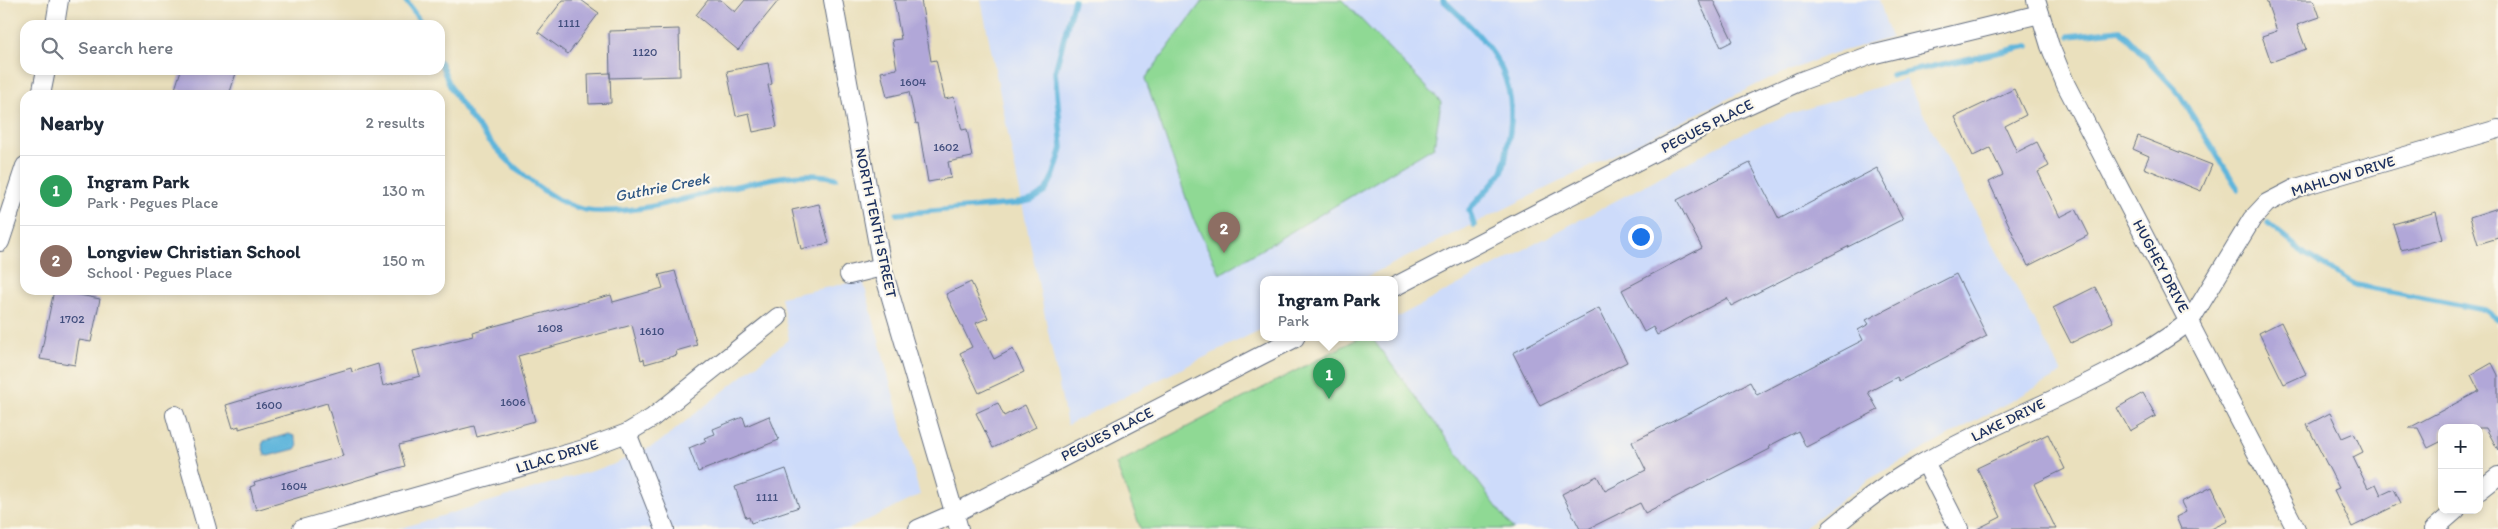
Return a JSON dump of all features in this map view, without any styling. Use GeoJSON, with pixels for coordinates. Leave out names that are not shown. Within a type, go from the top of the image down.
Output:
{"type":"FeatureCollection","features":[{"type":"Feature","properties":{"kind":"street"},"geometry":{"type":"LineString","coordinates":[[55,20],[60,0]]}},
{"type":"Feature","properties":{"kind":"street","name":"NORTH TENTH STREET"},"geometry":{"type":"LineString","coordinates":[[833,0],[882,268],[957,521]]}},
{"type":"Feature","properties":{"kind":"street","name":"PEGUES PLACE"},"geometry":{"type":"LineString","coordinates":[[1398,285],[1734,111],[1801,81],[1871,55],[2038,7]]}},
{"type":"Feature","properties":{"kind":"street","name":"HUGHEY DRIVE"},"geometry":{"type":"LineString","coordinates":[[2038,7],[2064,80],[2296,529]]}},
{"type":"Feature","properties":{"kind":"street"},"geometry":{"type":"LineString","coordinates":[[42,90],[45,75]]}},
{"type":"Feature","properties":{"kind":"street","name":"MAHLOW DRIVE"},"geometry":{"type":"LineString","coordinates":[[2190,321],[2241,234],[2259,211],[2275,198],[2296,188],[2498,129]]}},
{"type":"Feature","properties":{"kind":"street"},"geometry":{"type":"LineString","coordinates":[[0,242],[20,181]]}},
{"type":"Feature","properties":{"kind":"street"},"geometry":{"type":"LineString","coordinates":[[849,275],[882,268]]}},
{"type":"Feature","properties":{"kind":"street","name":"LILAC DRIVE"},"geometry":{"type":"LineString","coordinates":[[302,529],[584,449],[627,432],[652,418],[778,317]]}},
{"type":"Feature","properties":{"kind":"street","name":"LAKE DRIVE"},"geometry":{"type":"LineString","coordinates":[[1832,529],[1903,475],[2140,356],[2190,321]]}},
{"type":"Feature","properties":{"kind":"street","name":"PEGUES PLACE"},"geometry":{"type":"LineString","coordinates":[[918,529],[957,521],[1289,341]]}},
{"type":"Feature","properties":{"kind":"street"},"geometry":{"type":"LineString","coordinates":[[175,415],[207,529]]}},
{"type":"Feature","properties":{"kind":"street"},"geometry":{"type":"LineString","coordinates":[[627,432],[665,529]]}},
{"type":"Feature","properties":{"kind":"street"},"geometry":{"type":"LineString","coordinates":[[1926,462],[1959,529]]}},
{"type":"Feature","properties":{"kind":"street"},"geometry":{"type":"LineString","coordinates":[[2483,488],[2498,476]]}},
{"type":"Feature","properties":{"kind":"street"},"geometry":{"type":"LineString","coordinates":[[2434,529],[2451,514]]}},
{"type":"Feature","properties":{"kind":"shaded area"},"geometry":{"type":"Polygon","coordinates":[[[981,0],[1879,0],[1891,38],[1828,55],[1764,81],[1368,276],[1260,276],[1260,330],[1067,425],[981,0]]]}},
{"type":"Feature","properties":{"kind":"shaded area"},"geometry":{"type":"Polygon","coordinates":[[[1905,79],[2062,373],[1868,480],[1803,529],[1513,529],[1374,341],[1398,341],[1398,317],[1735,137],[1789,114],[1905,79]]]}},
{"type":"Feature","properties":{"kind":"shaded area"},"geometry":{"type":"Polygon","coordinates":[[[863,280],[920,495],[849,529],[398,529],[612,465],[657,444],[789,339],[781,297],[863,280]]]}},
{"type":"Feature","properties":{"kind":"green space"},"geometry":{"type":"Polygon","coordinates":[[[1203,0],[1342,0],[1441,102],[1434,147],[1220,274],[1193,218],[1145,79],[1203,0]]]}},
{"type":"Feature","properties":{"kind":"green space"},"geometry":{"type":"Polygon","coordinates":[[[1353,341],[1374,341],[1513,529],[1141,529],[1116,464],[1353,341]]]}},
{"type":"Feature","properties":{"kind":"water"},"geometry":{"type":"Polygon","coordinates":[[[289,434],[294,436],[298,446],[295,449],[268,456],[265,455],[262,445],[264,441],[289,434]]]}},
{"type":"Feature","properties":{"kind":"building"},"geometry":{"type":"Polygon","coordinates":[[[563,0],[581,0],[599,13],[568,54],[538,32],[563,0]]]}},
{"type":"Feature","properties":{"kind":"building"},"geometry":{"type":"Polygon","coordinates":[[[708,0],[721,0],[735,12],[745,0],[779,0],[738,50],[696,15],[708,0]]]}},
{"type":"Feature","properties":{"kind":"building"},"geometry":{"type":"Polygon","coordinates":[[[894,0],[921,0],[931,61],[936,60],[945,99],[954,97],[962,130],[967,129],[972,157],[948,162],[951,178],[928,182],[918,123],[916,124],[909,92],[887,97],[881,72],[897,69],[892,40],[901,39],[894,0]]]}},
{"type":"Feature","properties":{"kind":"building"},"geometry":{"type":"Polygon","coordinates":[[[1698,0],[1713,0],[1733,41],[1721,47],[1698,0]]]}},
{"type":"Feature","properties":{"kind":"building"},"geometry":{"type":"Polygon","coordinates":[[[2266,0],[2314,0],[2320,17],[2297,25],[2306,49],[2271,62],[2262,36],[2277,31],[2266,0]]]}},
{"type":"Feature","properties":{"kind":"building"},"geometry":{"type":"Polygon","coordinates":[[[679,29],[680,76],[610,78],[609,31],[679,29]]]}},
{"type":"Feature","properties":{"kind":"building"},"geometry":{"type":"Polygon","coordinates":[[[768,63],[772,84],[768,85],[777,127],[753,132],[749,113],[736,116],[727,71],[768,63]]]}},
{"type":"Feature","properties":{"kind":"building"},"geometry":{"type":"Polygon","coordinates":[[[610,73],[611,103],[589,104],[588,74],[610,73]]]}},
{"type":"Feature","properties":{"kind":"building"},"geometry":{"type":"Polygon","coordinates":[[[179,75],[235,75],[231,90],[175,89],[179,75]]]}},
{"type":"Feature","properties":{"kind":"building"},"geometry":{"type":"Polygon","coordinates":[[[2014,89],[2026,115],[2005,126],[2017,152],[2037,142],[2049,166],[2038,172],[2060,217],[2076,209],[2089,235],[2028,266],[1989,182],[2003,175],[1990,148],[1973,156],[1955,117],[2014,89]]]}},
{"type":"Feature","properties":{"kind":"building"},"geometry":{"type":"Polygon","coordinates":[[[2138,136],[2212,165],[2201,191],[2144,168],[2149,156],[2133,149],[2138,136]]]}},
{"type":"Feature","properties":{"kind":"building"},"geometry":{"type":"Polygon","coordinates":[[[1750,163],[1779,219],[1877,168],[1903,219],[1731,306],[1727,298],[1657,335],[1653,327],[1644,332],[1622,290],[1702,248],[1677,200],[1750,163]]]}},
{"type":"Feature","properties":{"kind":"building"},"geometry":{"type":"Polygon","coordinates":[[[819,204],[829,243],[801,249],[792,210],[819,204]]]}},
{"type":"Feature","properties":{"kind":"building"},"geometry":{"type":"Polygon","coordinates":[[[2498,208],[2498,238],[2478,244],[2470,217],[2498,208]]]}},
{"type":"Feature","properties":{"kind":"building"},"geometry":{"type":"Polygon","coordinates":[[[2436,212],[2443,239],[2401,250],[2393,224],[2436,212]]]}},
{"type":"Feature","properties":{"kind":"building"},"geometry":{"type":"Polygon","coordinates":[[[675,271],[697,345],[676,351],[677,355],[645,364],[644,359],[641,360],[632,325],[518,356],[535,421],[477,437],[474,426],[399,445],[405,466],[256,510],[250,487],[255,485],[254,482],[343,456],[327,403],[239,429],[239,426],[233,428],[226,405],[351,368],[352,372],[378,364],[383,386],[420,376],[413,351],[473,336],[472,332],[611,295],[613,302],[663,288],[659,275],[675,271]]]}},
{"type":"Feature","properties":{"kind":"building"},"geometry":{"type":"Polygon","coordinates":[[[1956,274],[1987,336],[1899,381],[1897,377],[1868,392],[1878,410],[1806,447],[1798,431],[1769,446],[1770,449],[1645,513],[1640,503],[1588,529],[1580,529],[1562,494],[1597,476],[1605,491],[1646,470],[1632,442],[1750,382],[1757,395],[1863,340],[1858,330],[1869,324],[1866,320],[1956,274]]]}},
{"type":"Feature","properties":{"kind":"building"},"geometry":{"type":"Polygon","coordinates":[[[971,282],[988,318],[976,323],[994,359],[1013,349],[1024,372],[979,393],[960,353],[972,347],[946,294],[971,282]]]}},
{"type":"Feature","properties":{"kind":"building"},"geometry":{"type":"Polygon","coordinates":[[[2095,287],[2113,322],[2071,343],[2053,308],[2095,287]]]}},
{"type":"Feature","properties":{"kind":"building"},"geometry":{"type":"Polygon","coordinates":[[[53,295],[80,295],[100,299],[91,342],[79,340],[75,365],[40,359],[53,295]]]}},
{"type":"Feature","properties":{"kind":"building"},"geometry":{"type":"Polygon","coordinates":[[[1599,308],[1627,362],[1540,406],[1513,353],[1599,308]]]}},
{"type":"Feature","properties":{"kind":"building"},"geometry":{"type":"Polygon","coordinates":[[[2281,322],[2306,374],[2284,384],[2259,333],[2281,322]]]}},
{"type":"Feature","properties":{"kind":"building"},"geometry":{"type":"Polygon","coordinates":[[[2492,363],[2498,375],[2498,450],[2486,428],[2483,428],[2483,424],[2438,424],[2438,443],[2428,448],[2418,428],[2409,428],[2479,391],[2471,375],[2492,363]]]}},
{"type":"Feature","properties":{"kind":"building"},"geometry":{"type":"Polygon","coordinates":[[[2143,393],[2156,416],[2130,431],[2117,408],[2143,393]]]}},
{"type":"Feature","properties":{"kind":"building"},"geometry":{"type":"Polygon","coordinates":[[[998,403],[1004,416],[1025,405],[1036,427],[993,448],[976,413],[998,403]]]}},
{"type":"Feature","properties":{"kind":"building"},"geometry":{"type":"Polygon","coordinates":[[[2330,413],[2342,438],[2354,433],[2363,452],[2353,457],[2368,488],[2376,484],[2381,495],[2394,489],[2401,503],[2352,527],[2334,490],[2339,488],[2307,425],[2330,413]]]}},
{"type":"Feature","properties":{"kind":"building"},"geometry":{"type":"Polygon","coordinates":[[[769,416],[779,440],[698,472],[689,448],[706,441],[704,438],[715,434],[713,429],[743,417],[746,426],[769,416]]]}},
{"type":"Feature","properties":{"kind":"building"},"geometry":{"type":"Polygon","coordinates":[[[2048,434],[2065,469],[2034,484],[2056,529],[1977,529],[2001,517],[1977,468],[2048,434]]]}},
{"type":"Feature","properties":{"kind":"building"},"geometry":{"type":"Polygon","coordinates":[[[786,469],[799,507],[751,523],[749,517],[746,518],[735,487],[786,469]]]}},
{"type":"Feature","properties":{"kind":"building"},"geometry":{"type":"Polygon","coordinates":[[[2212,487],[2228,521],[2211,529],[2181,529],[2176,517],[2186,512],[2181,502],[2212,487]]]}},
{"type":"Feature","properties":{"kind":"waterway","name":"Guthrie Creek"},"geometry":{"type":"LineString","coordinates":[[405,0],[419,20]]}},
{"type":"Feature","properties":{"kind":"waterway"},"geometry":{"type":"LineString","coordinates":[[897,214],[1014,204],[1032,200],[1045,192],[1054,174],[1062,148],[1055,72],[1074,0]]}},
{"type":"Feature","properties":{"kind":"waterway"},"geometry":{"type":"LineString","coordinates":[[1443,0],[1475,31],[1498,62],[1506,79],[1510,98],[1511,119],[1504,167],[1497,178],[1469,210],[1474,225]]}},
{"type":"Feature","properties":{"kind":"waterway"},"geometry":{"type":"LineString","coordinates":[[2070,36],[2120,30],[2177,91],[2238,189]]}},
{"type":"Feature","properties":{"kind":"waterway"},"geometry":{"type":"LineString","coordinates":[[1892,75],[2028,46]]}},
{"type":"Feature","properties":{"kind":"waterway","name":"Guthrie Creek"},"geometry":{"type":"LineString","coordinates":[[445,74],[465,110],[496,148],[535,184],[555,198],[575,207],[595,211],[628,210],[645,208],[769,179],[810,175],[836,178]]}},
{"type":"Feature","properties":{"kind":"waterway"},"geometry":{"type":"LineString","coordinates":[[2268,223],[2305,254],[2356,285],[2485,310],[2498,319]]}},
{"type":"Feature","properties":{"kind":"place","name":"Longview Christian School"},"geometry":{"type":"Point","coordinates":[1224,253]}},
{"type":"Feature","properties":{"kind":"place","name":"Ingram Park"},"geometry":{"type":"Point","coordinates":[1329,399]}}]}
